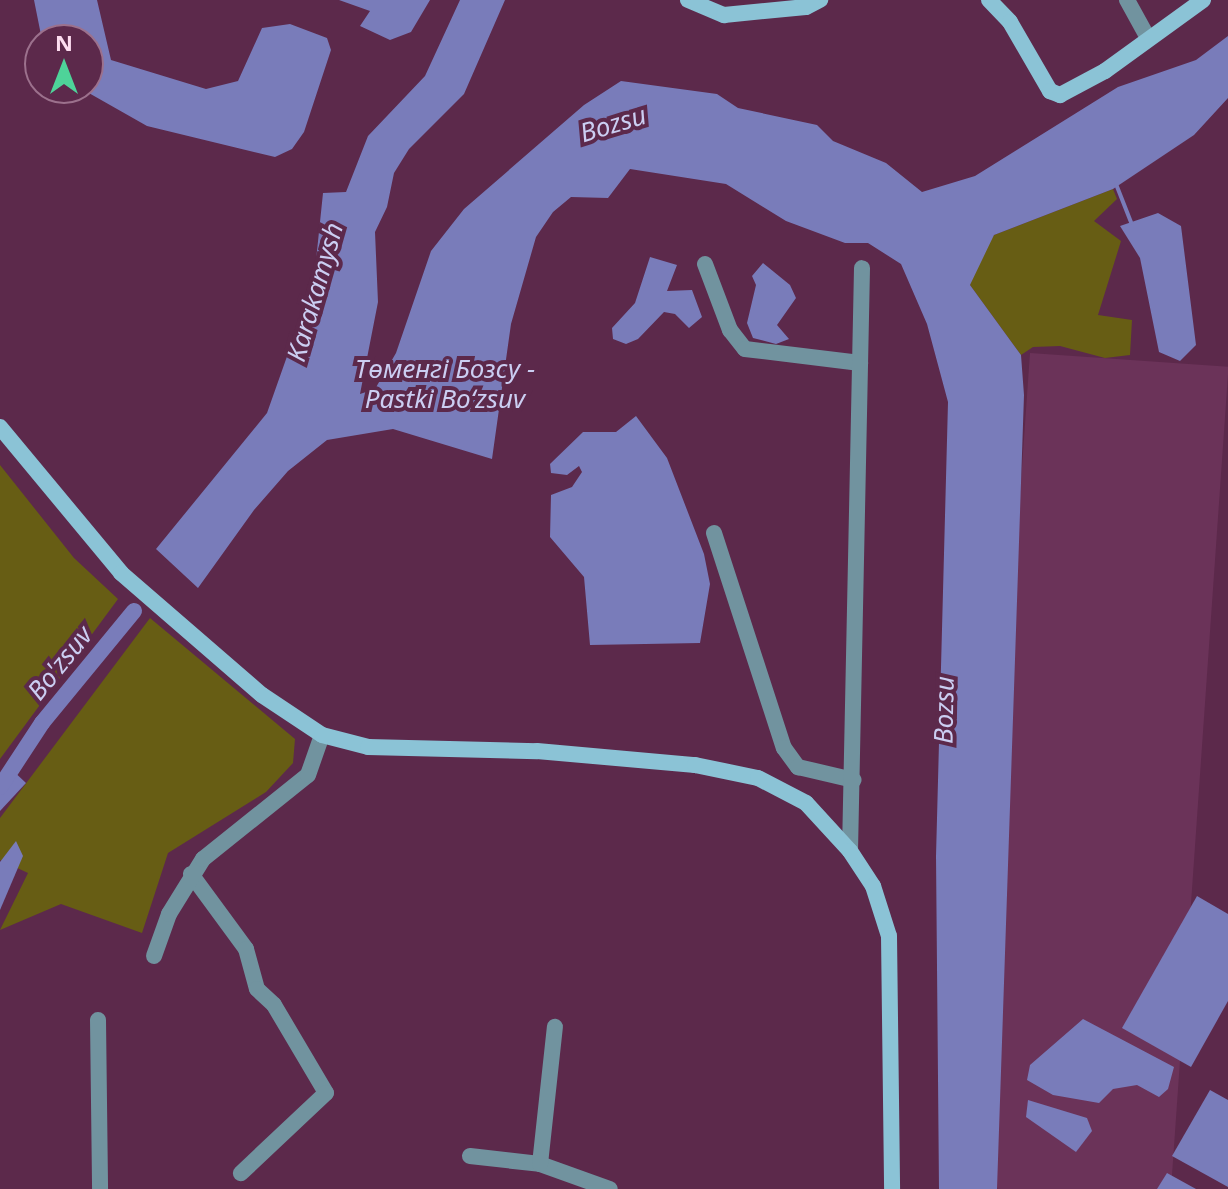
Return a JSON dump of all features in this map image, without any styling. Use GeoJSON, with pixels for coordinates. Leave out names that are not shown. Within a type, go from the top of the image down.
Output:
{"type":"FeatureCollection","features":[{"type":"Feature","properties":{"kind":"main road"},"geometry":{"type":"LineString","coordinates":[[688,0],[724,15],[806,7],[820,0]]}},
{"type":"Feature","properties":{"kind":"main road"},"geometry":{"type":"LineString","coordinates":[[989,0],[1010,22],[1054,95],[1105,71],[1203,0]]}},
{"type":"Feature","properties":{"kind":"main road"},"geometry":{"type":"LineString","coordinates":[[0,427],[121,573],[262,695],[322,735],[368,747],[537,751],[737,772],[792,794],[850,851],[873,886],[889,936],[892,1189]]}},
{"type":"Feature","properties":{"kind":"street"},"geometry":{"type":"LineString","coordinates":[[1127,0],[1148,38]]}},
{"type":"Feature","properties":{"kind":"street"},"geometry":{"type":"LineString","coordinates":[[705,264],[730,330],[745,349],[860,363]]}},
{"type":"Feature","properties":{"kind":"street"},"geometry":{"type":"LineString","coordinates":[[850,851],[854,780],[862,268]]}},
{"type":"Feature","properties":{"kind":"street"},"geometry":{"type":"LineString","coordinates":[[714,533],[784,748],[798,767],[854,780]]}},
{"type":"Feature","properties":{"kind":"street"},"geometry":{"type":"LineString","coordinates":[[154,956],[191,874],[203,859],[308,775],[322,735]]}},
{"type":"Feature","properties":{"kind":"street"},"geometry":{"type":"LineString","coordinates":[[191,874],[246,949],[257,989],[274,1005],[326,1093],[241,1173]]}},
{"type":"Feature","properties":{"kind":"street"},"geometry":{"type":"LineString","coordinates":[[98,1020],[100,1189]]}},
{"type":"Feature","properties":{"kind":"street"},"geometry":{"type":"LineString","coordinates":[[540,1164],[555,1027]]}},
{"type":"Feature","properties":{"kind":"street"},"geometry":{"type":"LineString","coordinates":[[470,1156],[540,1164],[610,1189]]}},
{"type":"Feature","properties":{"kind":"shaded area"},"geometry":{"type":"Polygon","coordinates":[[[1113,189],[1117,199],[1094,221],[1121,241],[1098,315],[1132,320],[1130,355],[1105,358],[1060,346],[1033,347],[1021,355],[970,285],[977,261],[994,235],[1113,189]]]}},
{"type":"Feature","properties":{"kind":"shaded area"},"geometry":{"type":"Polygon","coordinates":[[[1030,353],[1228,367],[1171,1189],[972,1187],[1030,353]]]}},
{"type":"Feature","properties":{"kind":"shaded area"},"geometry":{"type":"Polygon","coordinates":[[[0,465],[74,558],[118,599],[0,759],[0,465]]]}},
{"type":"Feature","properties":{"kind":"shaded area"},"geometry":{"type":"Polygon","coordinates":[[[150,618],[295,739],[293,763],[266,792],[168,853],[142,933],[61,904],[0,930],[28,873],[0,860],[0,818],[150,618]]]}},
{"type":"Feature","properties":{"kind":"water"},"geometry":{"type":"Polygon","coordinates":[[[34,0],[97,0],[103,24],[39,24],[34,0]]]}},
{"type":"Feature","properties":{"kind":"water"},"geometry":{"type":"Polygon","coordinates":[[[339,0],[430,0],[411,32],[390,40],[360,26],[370,11],[339,0]]]}},
{"type":"Feature","properties":{"kind":"water","name":"Төменгі Бозсу - Pastki Boʻzsuv"},"geometry":{"type":"Polygon","coordinates":[[[460,0],[505,0],[464,94],[409,149],[394,173],[387,207],[375,232],[378,302],[360,394],[375,389],[396,353],[431,251],[464,209],[584,105],[621,81],[717,94],[738,108],[817,125],[833,141],[886,163],[922,192],[975,176],[1118,87],[1196,60],[1228,36],[1228,98],[1194,135],[1113,189],[994,235],[970,285],[1021,355],[1024,395],[997,1189],[939,1189],[936,856],[948,402],[927,324],[901,264],[868,243],[845,243],[786,221],[726,184],[630,169],[608,198],[571,197],[553,212],[536,237],[511,324],[492,459],[393,429],[327,440],[288,471],[254,510],[198,588],[156,549],[267,413],[314,280],[323,193],[346,192],[368,136],[425,76],[460,0]]]}},
{"type":"Feature","properties":{"kind":"water"},"geometry":{"type":"Polygon","coordinates":[[[290,24],[327,38],[331,50],[304,132],[292,149],[275,157],[147,126],[104,102],[104,30],[111,60],[206,89],[238,81],[262,28],[290,24]]]}},
{"type":"Feature","properties":{"kind":"water"},"geometry":{"type":"Polygon","coordinates":[[[1158,213],[1181,226],[1196,345],[1180,361],[1159,352],[1140,258],[1120,226],[1158,213]]]}},
{"type":"Feature","properties":{"kind":"water"},"geometry":{"type":"Polygon","coordinates":[[[650,257],[677,265],[667,291],[692,290],[702,317],[689,328],[675,314],[664,312],[638,339],[626,344],[613,339],[612,328],[635,303],[650,257]]]}},
{"type":"Feature","properties":{"kind":"water"},"geometry":{"type":"Polygon","coordinates":[[[763,263],[790,285],[796,298],[777,325],[789,339],[776,344],[753,338],[747,323],[756,285],[752,276],[763,263]]]}},
{"type":"Feature","properties":{"kind":"water"},"geometry":{"type":"Polygon","coordinates":[[[636,416],[667,458],[704,554],[710,584],[700,643],[590,645],[584,577],[550,537],[551,495],[572,487],[582,472],[579,466],[567,475],[551,473],[550,464],[583,432],[616,432],[636,416]]]}},
{"type":"Feature","properties":{"kind":"water"},"geometry":{"type":"Polygon","coordinates":[[[9,767],[26,783],[0,811],[0,779],[9,767]]]}},
{"type":"Feature","properties":{"kind":"water"},"geometry":{"type":"Polygon","coordinates":[[[16,841],[23,856],[0,910],[0,862],[16,841]]]}},
{"type":"Feature","properties":{"kind":"water"},"geometry":{"type":"Polygon","coordinates":[[[1197,896],[1228,914],[1228,1001],[1191,1067],[1122,1028],[1197,896]]]}},
{"type":"Feature","properties":{"kind":"water"},"geometry":{"type":"Polygon","coordinates":[[[1083,1019],[1174,1067],[1168,1089],[1159,1097],[1137,1085],[1113,1089],[1099,1103],[1053,1095],[1027,1080],[1030,1065],[1083,1019]]]}},
{"type":"Feature","properties":{"kind":"water"},"geometry":{"type":"Polygon","coordinates":[[[1210,1090],[1228,1100],[1228,1187],[1172,1156],[1210,1090]]]}},
{"type":"Feature","properties":{"kind":"water"},"geometry":{"type":"Polygon","coordinates":[[[1028,1100],[1087,1118],[1092,1131],[1076,1152],[1026,1117],[1028,1100]]]}},
{"type":"Feature","properties":{"kind":"water"},"geometry":{"type":"Polygon","coordinates":[[[1167,1173],[1196,1189],[1157,1189],[1167,1173]]]}},
{"type":"Feature","properties":{"kind":"waterway"},"geometry":{"type":"LineString","coordinates":[[1116,184],[1131,222]]}},
{"type":"Feature","properties":{"kind":"waterway","name":"Bo'zsuv"},"geometry":{"type":"LineString","coordinates":[[0,787],[42,723],[134,611]]}},
{"type":"Feature","properties":{"kind":"water label","name":"Bozsu"},"geometry":{"type":"Point","coordinates":[613,124]}},
{"type":"Feature","properties":{"kind":"water label","name":"Karakamysh"},"geometry":{"type":"Point","coordinates":[315,292]}},
{"type":"Feature","properties":{"kind":"water label","name":"Bozsu"},"geometry":{"type":"Point","coordinates":[944,710]}}]}
